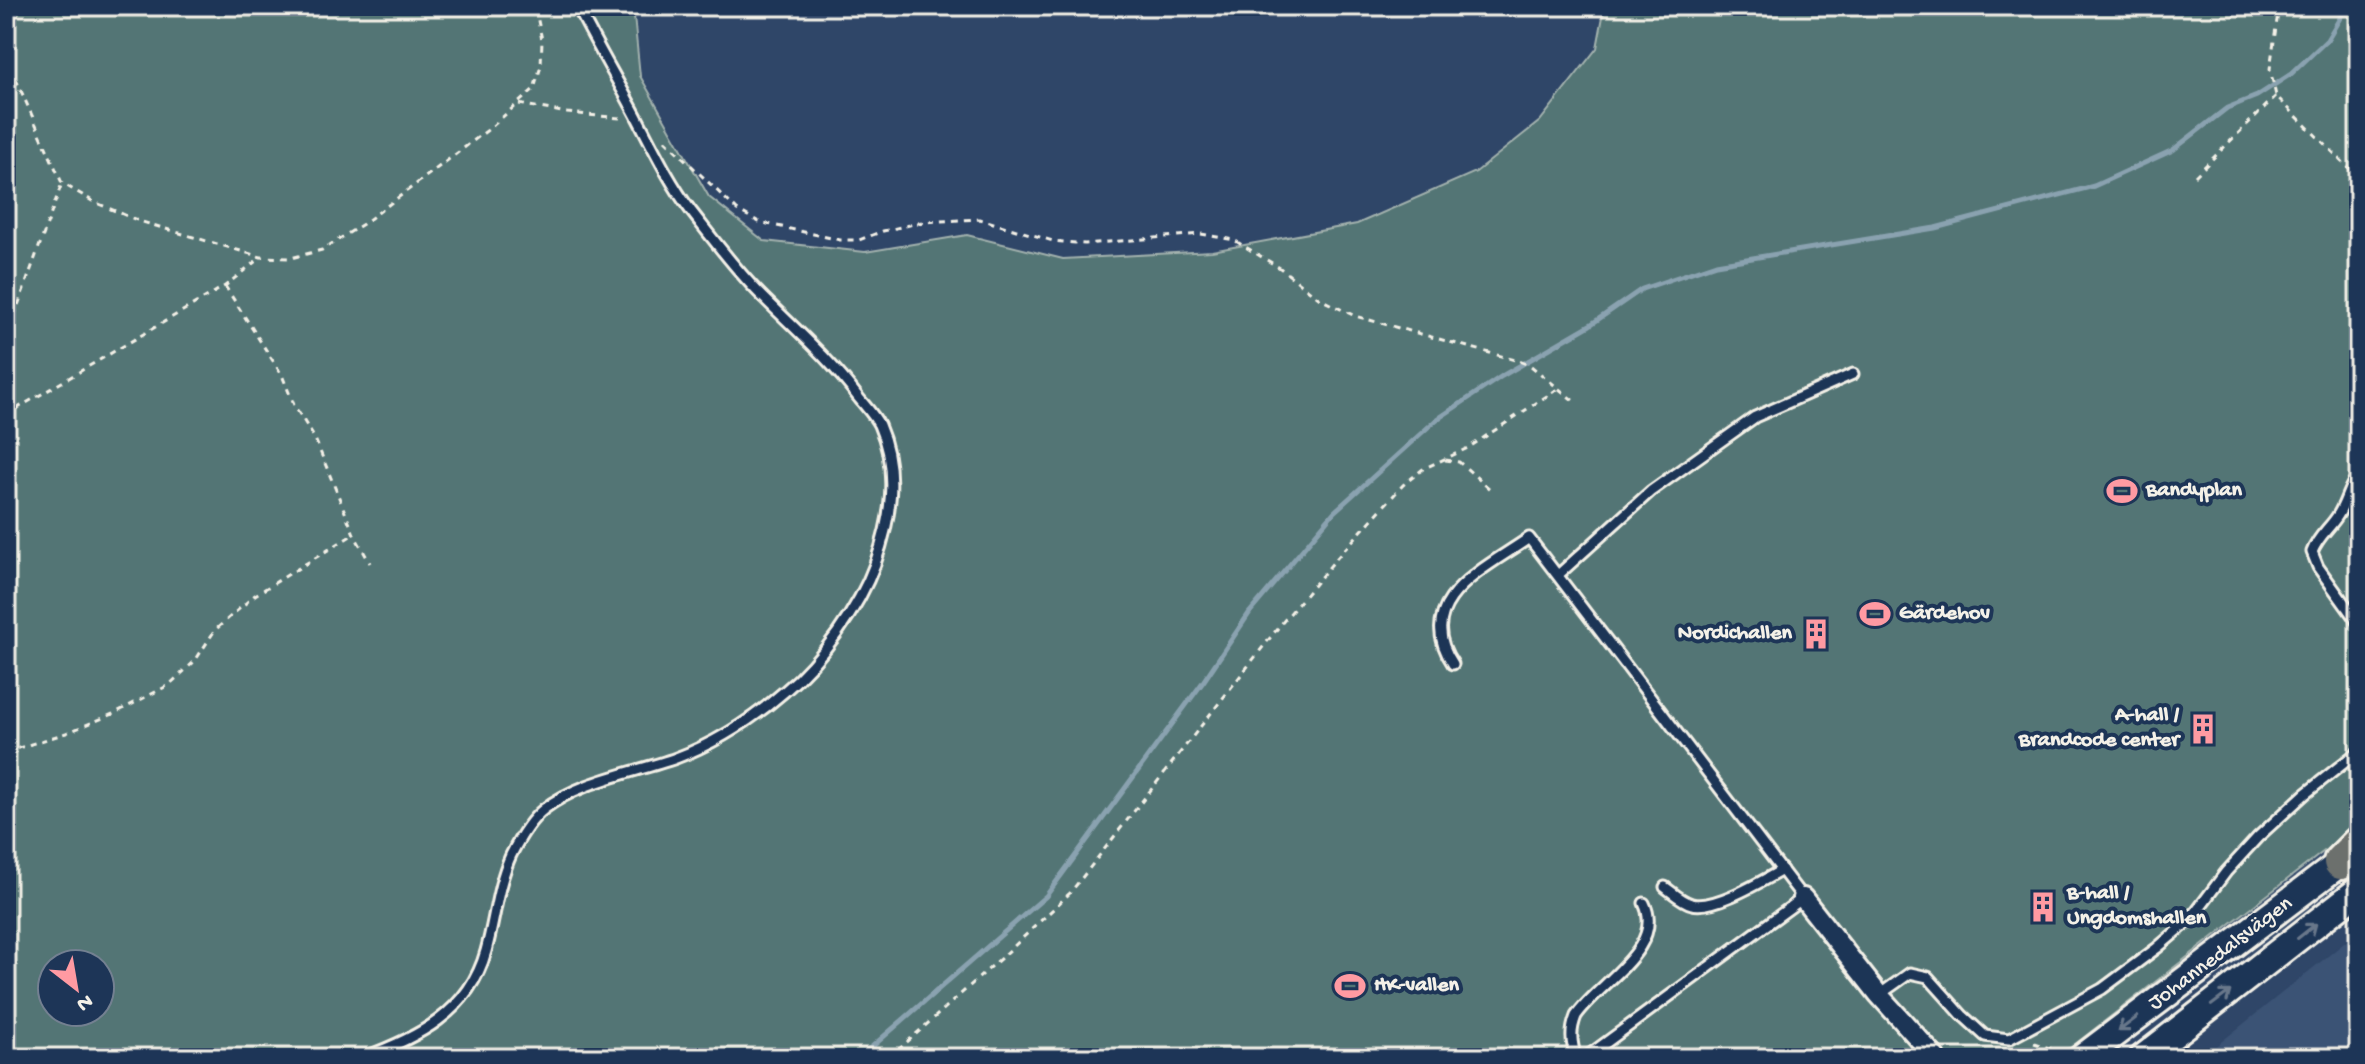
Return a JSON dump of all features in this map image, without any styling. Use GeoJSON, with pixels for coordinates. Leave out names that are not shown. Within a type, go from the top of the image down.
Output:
{"type":"FeatureCollection","features":[{"type":"Feature","properties":{"kind":"main road","name":"Johannedalsvägen"},"geometry":{"type":"LineString","coordinates":[[2074,1056],[2355,862]]}},
{"type":"Feature","properties":{"kind":"main road","name":"Johannedalsvägen"},"geometry":{"type":"LineString","coordinates":[[2143,1058],[2355,862]]}},
{"type":"Feature","properties":{"kind":"street"},"geometry":{"type":"LineString","coordinates":[[1803,898],[1879,995],[1932,1052],[1950,1058]]}},
{"type":"Feature","properties":{"kind":"lane"},"geometry":{"type":"LineString","coordinates":[[362,1058],[406,1042],[433,1025],[457,1005],[470,989],[485,954],[501,877],[519,838],[543,809],[588,785],[679,757],[731,731],[787,690],[827,647],[867,584],[884,538],[891,502],[890,462],[878,423],[809,341],[757,292],[689,209],[657,157],[577,6]]}},
{"type":"Feature","properties":{"kind":"lane"},"geometry":{"type":"LineString","coordinates":[[1558,575],[1651,491],[1755,417],[1853,374]]}},
{"type":"Feature","properties":{"kind":"lane"},"geometry":{"type":"LineString","coordinates":[[2359,474],[2346,493],[2337,517],[2316,540],[2312,552],[2318,567],[2359,624]]}},
{"type":"Feature","properties":{"kind":"lane"},"geometry":{"type":"LineString","coordinates":[[1453,664],[1441,637],[1440,621],[1445,603],[1465,584],[1529,538],[1803,898],[1585,1058]]}},
{"type":"Feature","properties":{"kind":"lane"},"geometry":{"type":"LineString","coordinates":[[1879,995],[1910,973],[1928,977],[1985,1036],[2009,1039],[2102,989],[2157,948],[2190,920],[2226,872],[2258,837],[2359,751]]}},
{"type":"Feature","properties":{"kind":"lane"},"geometry":{"type":"LineString","coordinates":[[1665,887],[1690,904],[1701,905],[1750,887],[1782,870]]}},
{"type":"Feature","properties":{"kind":"lane"},"geometry":{"type":"LineString","coordinates":[[1576,1058],[1571,1044],[1576,1016],[1643,944],[1649,926],[1649,912],[1644,903]]}},
{"type":"Feature","properties":{"kind":"path"},"geometry":{"type":"LineString","coordinates":[[6,57],[62,183],[94,202],[139,221],[261,257],[291,258],[322,250],[396,200],[534,89],[541,66],[542,40],[535,6]]}},
{"type":"Feature","properties":{"kind":"path"},"geometry":{"type":"LineString","coordinates":[[2279,6],[2270,69],[2276,96],[2359,178]]}},
{"type":"Feature","properties":{"kind":"path"},"geometry":{"type":"LineString","coordinates":[[2195,176],[2276,96]]}},
{"type":"Feature","properties":{"kind":"path"},"geometry":{"type":"LineString","coordinates":[[519,104],[567,113],[638,119],[677,150],[737,210],[759,222],[840,240],[859,240],[923,222],[980,219],[1053,241],[1074,243],[1201,234],[1234,240],[1280,268],[1320,299],[1355,316],[1519,361],[1531,366],[1574,401]]}},
{"type":"Feature","properties":{"kind":"path"},"geometry":{"type":"LineString","coordinates":[[6,339],[62,183]]}},
{"type":"Feature","properties":{"kind":"path"},"geometry":{"type":"LineString","coordinates":[[6,415],[225,286],[261,257]]}},
{"type":"Feature","properties":{"kind":"path"},"geometry":{"type":"LineString","coordinates":[[225,286],[282,375],[294,405],[315,439],[354,534],[370,563]]}},
{"type":"Feature","properties":{"kind":"path"},"geometry":{"type":"LineString","coordinates":[[889,1058],[1070,893],[1336,559],[1403,485],[1435,462],[1468,448],[1559,388]]}},
{"type":"Feature","properties":{"kind":"path"},"geometry":{"type":"LineString","coordinates":[[1435,462],[1459,462],[1491,490]]}},
{"type":"Feature","properties":{"kind":"path"},"geometry":{"type":"LineString","coordinates":[[6,752],[78,728],[169,685],[195,661],[215,630],[255,595],[354,534]]}},
{"type":"Feature","properties":{"kind":"path"},"geometry":{"type":"LineString","coordinates":[[2009,1039],[2036,1043],[2074,1056]]}},
{"type":"Feature","properties":{"kind":"shaded area"},"geometry":{"type":"Polygon","coordinates":[[[2359,931],[2359,1046],[2342,1058],[2201,1058],[2359,931]]]}},
{"type":"Feature","properties":{"kind":"green space"},"geometry":{"type":"Polygon","coordinates":[[[6,6],[633,6],[640,76],[709,197],[764,241],[865,252],[967,235],[1063,259],[1212,251],[1357,224],[1476,172],[1540,121],[1597,48],[1605,6],[2359,6],[2359,824],[2070,1048],[2045,1058],[6,1058],[6,6]]]}},
{"type":"Feature","properties":{"kind":"waterway"},"geometry":{"type":"LineString","coordinates":[[859,1058],[1046,896],[1203,682],[1250,612],[1334,512],[1436,420],[1502,376],[1590,325],[1642,289],[1716,264],[1935,228],[2094,186],[2173,150],[2227,108],[2257,96],[2291,74],[2327,40],[2347,6]]}},
{"type":"Feature","properties":{"kind":"place","name":"Bandyplan"},"geometry":{"type":"Point","coordinates":[2122,491]}},
{"type":"Feature","properties":{"kind":"place","name":"Gärdehov"},"geometry":{"type":"Point","coordinates":[1875,614]}},
{"type":"Feature","properties":{"kind":"place","name":"Nordichallen"},"geometry":{"type":"Point","coordinates":[1816,634]}},
{"type":"Feature","properties":{"kind":"place","name":"A-hall / Brandcode center"},"geometry":{"type":"Point","coordinates":[2203,729]}},
{"type":"Feature","properties":{"kind":"place","name":"B-hall / Ungdomshallen"},"geometry":{"type":"Point","coordinates":[2043,907]}},
{"type":"Feature","properties":{"kind":"place","name":"HK-vallen"},"geometry":{"type":"Point","coordinates":[1350,986]}}]}
